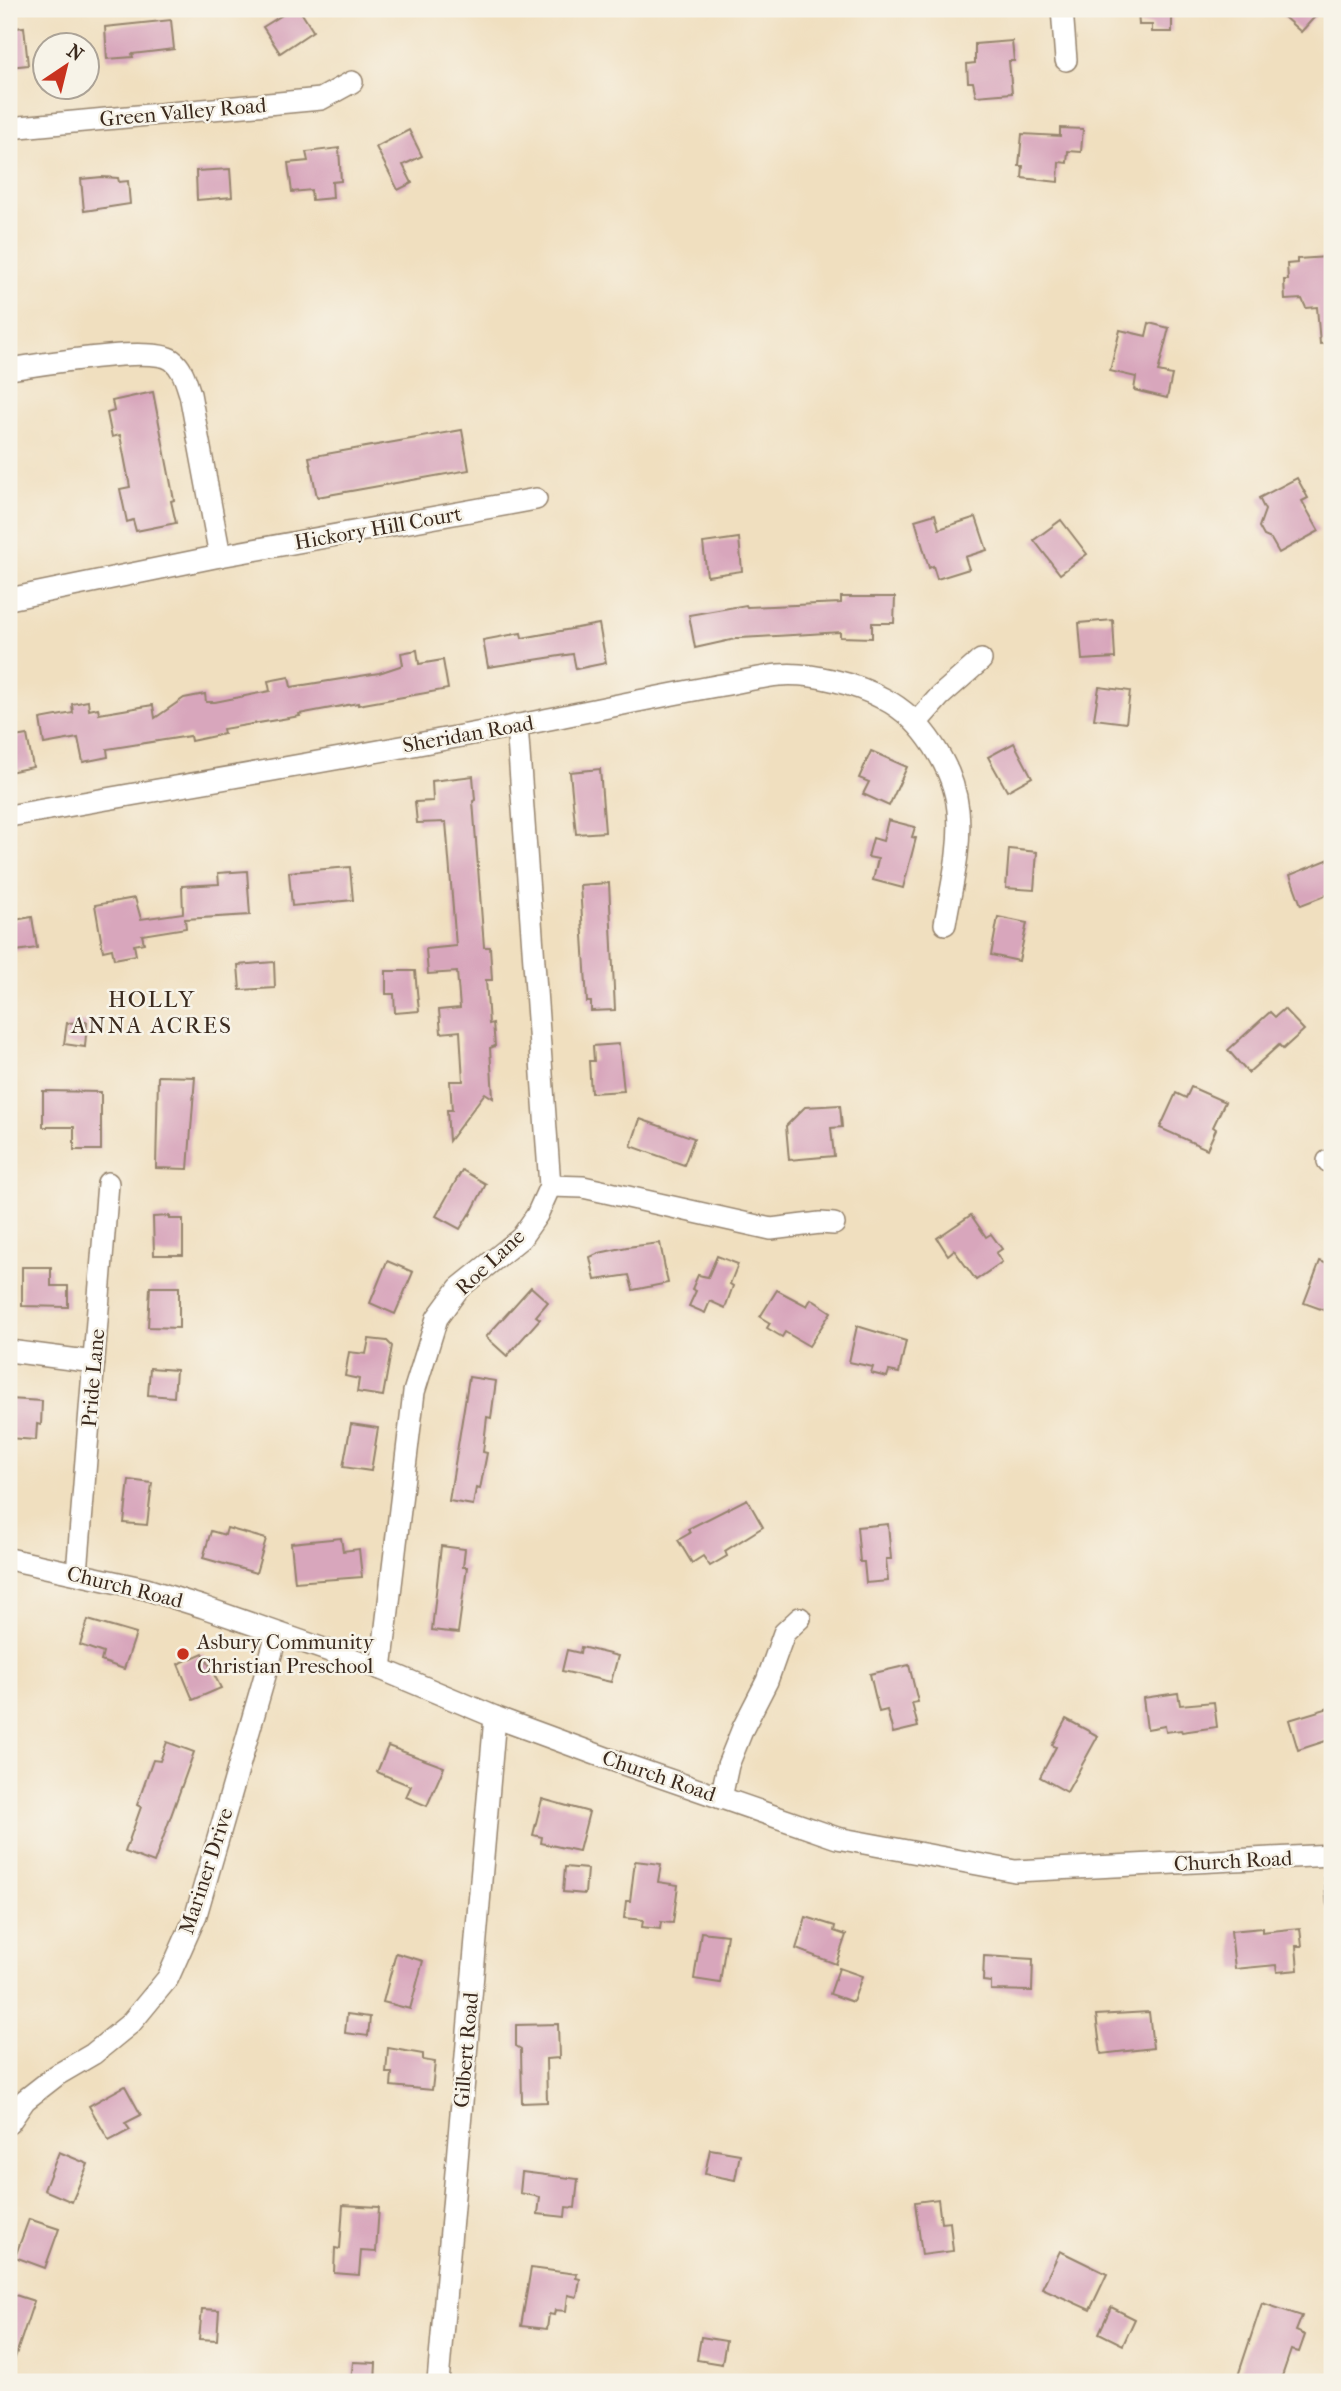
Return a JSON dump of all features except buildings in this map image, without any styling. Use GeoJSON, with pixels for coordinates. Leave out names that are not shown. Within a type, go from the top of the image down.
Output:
{"type":"FeatureCollection","features":[{"type":"Feature","properties":{"kind":"street"},"geometry":{"type":"LineString","coordinates":[[1062,9],[1066,60]]}},
{"type":"Feature","properties":{"kind":"street","name":"Green Valley Road"},"geometry":{"type":"LineString","coordinates":[[9,128],[321,99],[352,82]]}},
{"type":"Feature","properties":{"kind":"street"},"geometry":{"type":"LineString","coordinates":[[9,369],[136,355],[166,357],[173,361],[180,368],[190,394],[220,556]]}},
{"type":"Feature","properties":{"kind":"street","name":"Hickory Hill Court"},"geometry":{"type":"LineString","coordinates":[[9,599],[220,556],[536,499]]}},
{"type":"Feature","properties":{"kind":"street"},"geometry":{"type":"LineString","coordinates":[[916,723],[940,696],[981,660]]}},
{"type":"Feature","properties":{"kind":"street","name":"Sheridan Road"},"geometry":{"type":"LineString","coordinates":[[9,816],[517,726],[666,695],[781,675],[853,685],[887,700],[916,723],[933,744],[943,762],[958,808],[958,833],[945,924]]}},
{"type":"Feature","properties":{"kind":"street","name":"Roe Lane"},"geometry":{"type":"LineString","coordinates":[[382,1669],[414,1392],[437,1318],[459,1288],[521,1238],[537,1215],[550,1186],[517,726]]}},
{"type":"Feature","properties":{"kind":"street","name":"Pride Lane"},"geometry":{"type":"LineString","coordinates":[[77,1573],[108,1183]]}},
{"type":"Feature","properties":{"kind":"street"},"geometry":{"type":"LineString","coordinates":[[550,1186],[583,1188],[771,1229],[820,1223],[834,1224]]}},
{"type":"Feature","properties":{"kind":"street"},"geometry":{"type":"LineString","coordinates":[[9,1351],[94,1362]]}},
{"type":"Feature","properties":{"kind":"street","name":"Church Road"},"geometry":{"type":"LineString","coordinates":[[9,1559],[146,1589],[382,1669],[495,1717],[837,1838],[1015,1871],[1330,1856]]}},
{"type":"Feature","properties":{"kind":"street"},"geometry":{"type":"LineString","coordinates":[[721,1798],[728,1765],[767,1681],[784,1633],[800,1618]]}},
{"type":"Feature","properties":{"kind":"street","name":"Mariner Drive"},"geometry":{"type":"LineString","coordinates":[[9,2123],[25,2100],[57,2075],[93,2054],[131,2023],[168,1979],[196,1915],[277,1634]]}},
{"type":"Feature","properties":{"kind":"street","name":"Gilbert Road"},"geometry":{"type":"LineString","coordinates":[[438,2382],[495,1717]]}},
{"type":"Feature","properties":{"kind":"lane"},"geometry":{"type":"LineString","coordinates":[[1330,1856],[1332,1903]]}},
{"type":"Feature","properties":{"kind":"place","name":"Asbury Community Christian Preschool"},"geometry":{"type":"Point","coordinates":[183,1654]}},
{"type":"Feature","properties":{"kind":"district","name":"HOLLY ANNA ACRES"},"geometry":{"type":"Point","coordinates":[152,1012]}}]}
